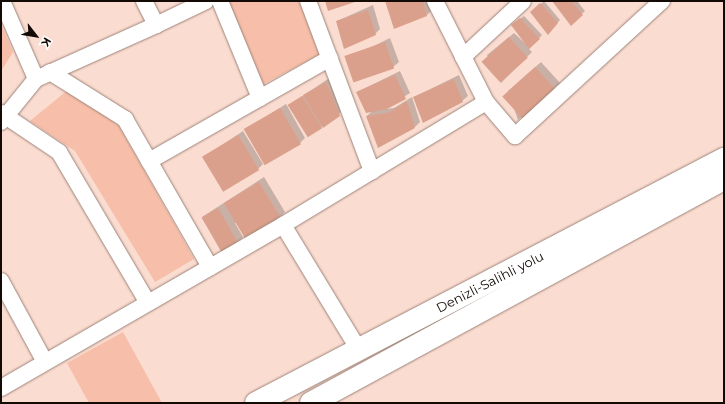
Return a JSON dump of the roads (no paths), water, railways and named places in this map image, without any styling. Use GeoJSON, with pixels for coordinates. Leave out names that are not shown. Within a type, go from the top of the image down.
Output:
{"type":"FeatureCollection","features":[{"type":"Feature","properties":{"kind":"highway","name":"Denizli-Salihli yolu"},"geometry":{"type":"LineString","coordinates":[[256,403],[724,159]]}},
{"type":"Feature","properties":{"kind":"highway","name":"Denizli-Salihli yolu"},"geometry":{"type":"LineString","coordinates":[[311,403],[724,179]]}},
{"type":"Feature","properties":{"kind":"street"},"geometry":{"type":"LineString","coordinates":[[2,1],[43,75],[125,119],[210,267]]}},
{"type":"Feature","properties":{"kind":"street"},"geometry":{"type":"LineString","coordinates":[[144,1],[156,25]]}},
{"type":"Feature","properties":{"kind":"street"},"geometry":{"type":"LineString","coordinates":[[148,303],[59,152],[3,117],[43,75],[206,1]]}},
{"type":"Feature","properties":{"kind":"street"},"geometry":{"type":"LineString","coordinates":[[220,1],[260,98]]}},
{"type":"Feature","properties":{"kind":"street"},"geometry":{"type":"LineString","coordinates":[[308,1],[372,171]]}},
{"type":"Feature","properties":{"kind":"street"},"geometry":{"type":"LineString","coordinates":[[435,1],[486,102],[515,136],[662,1]]}},
{"type":"Feature","properties":{"kind":"street"},"geometry":{"type":"LineString","coordinates":[[463,57],[523,1]]}},
{"type":"Feature","properties":{"kind":"street"},"geometry":{"type":"LineString","coordinates":[[149,161],[330,58]]}},
{"type":"Feature","properties":{"kind":"street"},"geometry":{"type":"LineString","coordinates":[[1,388],[283,225],[486,102]]}},
{"type":"Feature","properties":{"kind":"street"},"geometry":{"type":"LineString","coordinates":[[283,225],[359,350]]}},
{"type":"Feature","properties":{"kind":"street"},"geometry":{"type":"LineString","coordinates":[[1,281],[45,362]]}}]}
